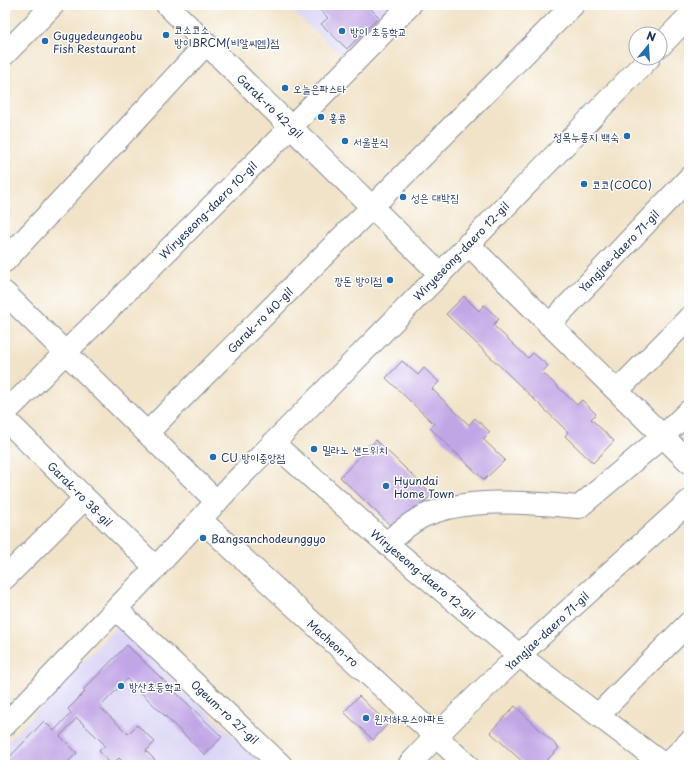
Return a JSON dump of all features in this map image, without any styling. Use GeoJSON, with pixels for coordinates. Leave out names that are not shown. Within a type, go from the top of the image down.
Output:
{"type":"FeatureCollection","features":[{"type":"Feature","properties":{"kind":"street"},"geometry":{"type":"LineString","coordinates":[[5,54],[53,5]]}},
{"type":"Feature","properties":{"kind":"street","name":"Garak-ro 42-gil"},"geometry":{"type":"LineString","coordinates":[[167,5],[440,274]]}},
{"type":"Feature","properties":{"kind":"street","name":"Wiryeseong-daero 10-gil"},"geometry":{"type":"LineString","coordinates":[[5,413],[292,127],[410,5]]}},
{"type":"Feature","properties":{"kind":"street"},"geometry":{"type":"LineString","coordinates":[[372,207],[573,5]]}},
{"type":"Feature","properties":{"kind":"street"},"geometry":{"type":"LineString","coordinates":[[668,38],[689,16]]}},
{"type":"Feature","properties":{"kind":"street"},"geometry":{"type":"LineString","coordinates":[[5,261],[206,44]]}},
{"type":"Feature","properties":{"kind":"street","name":"Wiryeseong-daero 12-gil"},"geometry":{"type":"LineString","coordinates":[[201,520],[273,443],[440,274],[640,66]]}},
{"type":"Feature","properties":{"kind":"street","name":"Yangjae-daero 71-gil"},"geometry":{"type":"LineString","coordinates":[[550,325],[689,178]]}},
{"type":"Feature","properties":{"kind":"street","name":"Garak-ro 40-gil"},"geometry":{"type":"LineString","coordinates":[[147,433],[372,207]]}},
{"type":"Feature","properties":{"kind":"street"},"geometry":{"type":"LineString","coordinates":[[468,244],[689,462]]}},
{"type":"Feature","properties":{"kind":"street"},"geometry":{"type":"LineString","coordinates":[[5,292],[217,502]]}},
{"type":"Feature","properties":{"kind":"street"},"geometry":{"type":"LineString","coordinates":[[617,391],[689,318]]}},
{"type":"Feature","properties":{"kind":"street"},"geometry":{"type":"LineString","coordinates":[[386,542],[423,516],[458,506],[523,502],[579,507],[663,436],[689,410]]}},
{"type":"Feature","properties":{"kind":"street","name":"Garak-ro 38-gil"},"geometry":{"type":"LineString","coordinates":[[5,419],[156,568]]}},
{"type":"Feature","properties":{"kind":"street","name":"Wiryeseong-daero 12-gil"},"geometry":{"type":"LineString","coordinates":[[273,443],[520,656],[665,765]]}},
{"type":"Feature","properties":{"kind":"street"},"geometry":{"type":"LineString","coordinates":[[5,578],[85,498]]}},
{"type":"Feature","properties":{"kind":"street","name":"Yangjae-daero 71-gil"},"geometry":{"type":"LineString","coordinates":[[409,765],[436,736],[520,656],[689,501]]}},
{"type":"Feature","properties":{"kind":"street"},"geometry":{"type":"LineString","coordinates":[[5,725],[201,520]]}},
{"type":"Feature","properties":{"kind":"street","name":"Macheon-ro"},"geometry":{"type":"LineString","coordinates":[[201,520],[468,765]]}},
{"type":"Feature","properties":{"kind":"street","name":"Ogeum-ro 27-gil"},"geometry":{"type":"LineString","coordinates":[[116,609],[282,765]]}},
{"type":"Feature","properties":{"kind":"street"},"geometry":{"type":"LineString","coordinates":[[598,715],[689,623]]}},
{"type":"Feature","properties":{"kind":"street"},"geometry":{"type":"LineString","coordinates":[[665,765],[689,742]]}},
{"type":"Feature","properties":{"kind":"shaded area","name":"방이 초등학교"},"geometry":{"type":"Polygon","coordinates":[[[285,5],[394,5],[344,57],[285,5]]]}},
{"type":"Feature","properties":{"kind":"shaded area","name":"방산초등학교"},"geometry":{"type":"Polygon","coordinates":[[[117,626],[263,765],[5,765],[5,745],[117,626]]]}},
{"type":"Feature","properties":{"kind":"building"},"geometry":{"type":"Polygon","coordinates":[[[315,5],[367,5],[379,17],[347,49],[321,24],[328,18],[315,5]]]}},
{"type":"Feature","properties":{"kind":"building"},"geometry":{"type":"Polygon","coordinates":[[[464,296],[479,311],[484,305],[499,319],[493,325],[528,358],[533,353],[548,366],[542,372],[577,405],[582,400],[596,414],[591,419],[614,441],[593,463],[565,436],[568,432],[446,314],[464,296]]]}},
{"type":"Feature","properties":{"kind":"building"},"geometry":{"type":"Polygon","coordinates":[[[402,361],[418,375],[424,368],[439,382],[432,389],[469,425],[475,418],[490,432],[483,439],[505,460],[484,480],[430,428],[434,424],[386,378],[402,361]]]}},
{"type":"Feature","properties":{"kind":"building","name":"Hyundai Home Town"},"geometry":{"type":"Polygon","coordinates":[[[376,440],[432,494],[396,531],[340,477],[376,440]]]}},
{"type":"Feature","properties":{"kind":"building"},"geometry":{"type":"Polygon","coordinates":[[[127,645],[222,737],[205,755],[127,679],[100,707],[128,734],[137,725],[155,742],[146,751],[160,765],[126,765],[119,758],[112,765],[99,751],[105,745],[77,718],[60,736],[77,753],[65,765],[5,765],[5,762],[44,721],[54,731],[71,713],[68,709],[85,692],[83,690],[127,645]]]}},
{"type":"Feature","properties":{"kind":"building","name":"윈저하우스아파트"},"geometry":{"type":"Polygon","coordinates":[[[359,696],[388,724],[373,740],[344,712],[359,696]]]}},
{"type":"Feature","properties":{"kind":"building"},"geometry":{"type":"Polygon","coordinates":[[[515,706],[559,748],[542,765],[526,765],[490,732],[515,706]]]}},
{"type":"Feature","properties":{"kind":"place","name":"방이 초등학교"},"geometry":{"type":"Point","coordinates":[342,31]}},
{"type":"Feature","properties":{"kind":"place","name":"코소코소 방이BRCM(비알씨엠)점"},"geometry":{"type":"Point","coordinates":[166,35]}},
{"type":"Feature","properties":{"kind":"place","name":"Gugyedeungeobu Fish Restaurant"},"geometry":{"type":"Point","coordinates":[45,41]}},
{"type":"Feature","properties":{"kind":"place","name":"오늘은파스타"},"geometry":{"type":"Point","coordinates":[285,88]}},
{"type":"Feature","properties":{"kind":"place","name":"홍콩"},"geometry":{"type":"Point","coordinates":[321,117]}},
{"type":"Feature","properties":{"kind":"place","name":"정목누룽지 백숙"},"geometry":{"type":"Point","coordinates":[627,136]}},
{"type":"Feature","properties":{"kind":"place","name":"서울분식"},"geometry":{"type":"Point","coordinates":[345,141]}},
{"type":"Feature","properties":{"kind":"place","name":"코코(COCO)"},"geometry":{"type":"Point","coordinates":[584,184]}},
{"type":"Feature","properties":{"kind":"place","name":"성은 대박집"},"geometry":{"type":"Point","coordinates":[403,197]}},
{"type":"Feature","properties":{"kind":"place","name":"깡돈 방이점"},"geometry":{"type":"Point","coordinates":[390,280]}},
{"type":"Feature","properties":{"kind":"place","name":"밀라노 샌드위치"},"geometry":{"type":"Point","coordinates":[314,449]}},
{"type":"Feature","properties":{"kind":"place","name":"CU 방이중앙점"},"geometry":{"type":"Point","coordinates":[213,457]}},
{"type":"Feature","properties":{"kind":"place","name":"Hyundai Home Town"},"geometry":{"type":"Point","coordinates":[386,486]}},
{"type":"Feature","properties":{"kind":"place","name":"Bangsanchodeunggyo"},"geometry":{"type":"Point","coordinates":[203,538]}},
{"type":"Feature","properties":{"kind":"place","name":"방산초등학교"},"geometry":{"type":"Point","coordinates":[121,686]}},
{"type":"Feature","properties":{"kind":"place","name":"윈저하우스아파트"},"geometry":{"type":"Point","coordinates":[366,718]}}]}
